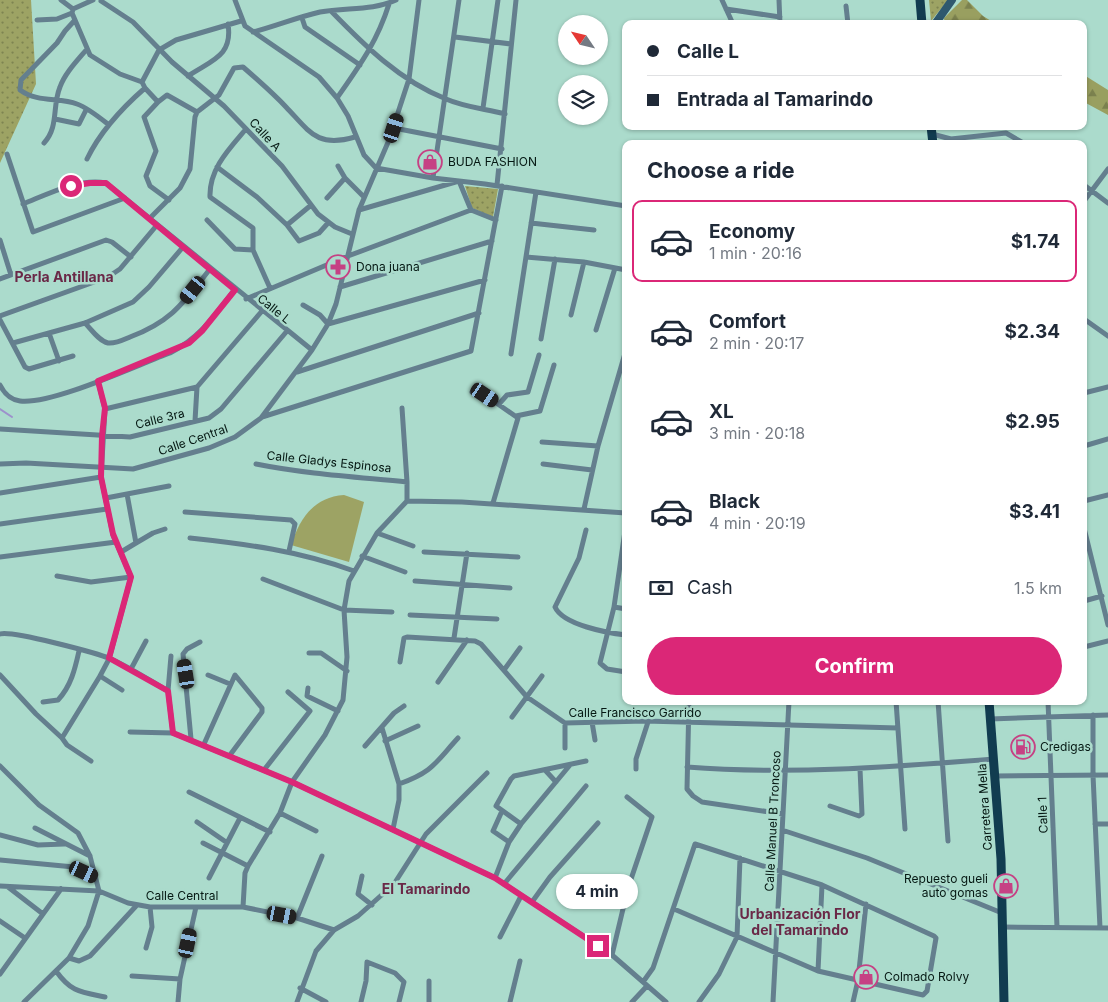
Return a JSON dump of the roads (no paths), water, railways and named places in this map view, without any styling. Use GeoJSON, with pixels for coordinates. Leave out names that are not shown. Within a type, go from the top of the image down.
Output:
{"type":"FeatureCollection","features":[{"type":"Feature","properties":{"kind":"main road"},"geometry":{"type":"LineString","coordinates":[[920,0],[922,20]]}},
{"type":"Feature","properties":{"kind":"main road"},"geometry":{"type":"LineString","coordinates":[[938,20],[952,0]]}},
{"type":"Feature","properties":{"kind":"main road","name":"Carretera Mella"},"geometry":{"type":"LineString","coordinates":[[989,705],[1002,913],[1004,1002]]}},
{"type":"Feature","properties":{"kind":"street"},"geometry":{"type":"LineString","coordinates":[[61,0],[72,11],[90,55],[99,62],[142,82],[158,102]]}},
{"type":"Feature","properties":{"kind":"street"},"geometry":{"type":"LineString","coordinates":[[37,20],[57,19],[93,0]]}},
{"type":"Feature","properties":{"kind":"street","name":"Calle A"},"geometry":{"type":"LineString","coordinates":[[100,0],[139,26],[159,50],[216,98],[282,166],[310,206],[328,223],[352,234]]}},
{"type":"Feature","properties":{"kind":"street"},"geometry":{"type":"LineString","coordinates":[[236,0],[241,21],[253,32],[319,77],[338,98],[348,116],[365,158],[376,168],[622,205]]}},
{"type":"Feature","properties":{"kind":"street"},"geometry":{"type":"LineString","coordinates":[[253,32],[331,11],[355,10],[389,4],[396,0]]}},
{"type":"Feature","properties":{"kind":"street","name":"Calle Central"},"geometry":{"type":"LineString","coordinates":[[0,464],[26,463],[100,468],[133,468],[210,448],[235,437],[261,418],[312,350],[328,324],[340,287],[358,210],[394,128],[409,79],[419,0]]}},
{"type":"Feature","properties":{"kind":"street"},"geometry":{"type":"LineString","coordinates":[[433,178],[455,37],[458,0]]}},
{"type":"Feature","properties":{"kind":"street"},"geometry":{"type":"LineString","coordinates":[[483,108],[498,0]]}},
{"type":"Feature","properties":{"kind":"street"},"geometry":{"type":"LineString","coordinates":[[261,418],[472,351],[496,220],[516,0]]}},
{"type":"Feature","properties":{"kind":"street"},"geometry":{"type":"LineString","coordinates":[[722,0],[731,20]]}},
{"type":"Feature","properties":{"kind":"street"},"geometry":{"type":"LineString","coordinates":[[726,9],[780,17],[779,0]]}},
{"type":"Feature","properties":{"kind":"street"},"geometry":{"type":"LineString","coordinates":[[338,98],[370,51],[380,32],[389,4]]}},
{"type":"Feature","properties":{"kind":"street"},"geometry":{"type":"LineString","coordinates":[[846,6],[848,20]]}},
{"type":"Feature","properties":{"kind":"street"},"geometry":{"type":"LineString","coordinates":[[331,11],[370,51],[409,79],[446,99],[505,114]]}},
{"type":"Feature","properties":{"kind":"street"},"geometry":{"type":"LineString","coordinates":[[302,18],[305,27],[360,65]]}},
{"type":"Feature","properties":{"kind":"street"},"geometry":{"type":"LineString","coordinates":[[75,20],[19,85],[20,90],[27,95],[56,102],[75,103],[109,125]]}},
{"type":"Feature","properties":{"kind":"street"},"geometry":{"type":"LineString","coordinates":[[142,82],[159,50],[176,40],[241,21]]}},
{"type":"Feature","properties":{"kind":"street"},"geometry":{"type":"LineString","coordinates":[[188,76],[226,50],[230,38],[228,24]]}},
{"type":"Feature","properties":{"kind":"street"},"geometry":{"type":"LineString","coordinates":[[455,37],[511,44]]}},
{"type":"Feature","properties":{"kind":"street"},"geometry":{"type":"LineString","coordinates":[[44,143],[52,130],[60,87],[70,68],[87,49]]}},
{"type":"Feature","properties":{"kind":"street"},"geometry":{"type":"LineString","coordinates":[[150,218],[169,200],[190,169],[197,112],[216,98],[234,68],[243,67],[286,107],[312,135],[339,142],[355,137]]}},
{"type":"Feature","properties":{"kind":"street"},"geometry":{"type":"LineString","coordinates":[[87,159],[94,144],[109,125],[145,88]]}},
{"type":"Feature","properties":{"kind":"street"},"geometry":{"type":"LineString","coordinates":[[169,200],[150,186],[146,176],[156,151],[144,117],[167,95],[197,112]]}},
{"type":"Feature","properties":{"kind":"street"},"geometry":{"type":"LineString","coordinates":[[55,119],[79,124],[86,110]]}},
{"type":"Feature","properties":{"kind":"street"},"geometry":{"type":"LineString","coordinates":[[394,128],[439,139],[502,149]]}},
{"type":"Feature","properties":{"kind":"street"},"geometry":{"type":"LineString","coordinates":[[246,129],[222,156],[210,194],[212,200],[253,228],[253,250],[270,288]]}},
{"type":"Feature","properties":{"kind":"street"},"geometry":{"type":"LineString","coordinates":[[964,140],[1006,133],[1018,140]]}},
{"type":"Feature","properties":{"kind":"street"},"geometry":{"type":"LineString","coordinates":[[932,135],[946,140]]}},
{"type":"Feature","properties":{"kind":"street"},"geometry":{"type":"LineString","coordinates":[[7,154],[24,204],[30,230],[35,232],[125,198]]}},
{"type":"Feature","properties":{"kind":"street"},"geometry":{"type":"LineString","coordinates":[[338,166],[345,178],[364,197]]}},
{"type":"Feature","properties":{"kind":"street"},"geometry":{"type":"LineString","coordinates":[[217,168],[257,197],[287,225],[297,240],[301,241],[318,233],[328,223]]}},
{"type":"Feature","properties":{"kind":"street"},"geometry":{"type":"LineString","coordinates":[[1087,197],[1108,169]]}},
{"type":"Feature","properties":{"kind":"street"},"geometry":{"type":"LineString","coordinates":[[328,198],[345,178]]}},
{"type":"Feature","properties":{"kind":"street"},"geometry":{"type":"LineString","coordinates":[[459,181],[471,210]]}},
{"type":"Feature","properties":{"kind":"street"},"geometry":{"type":"LineString","coordinates":[[358,210],[459,181]]}},
{"type":"Feature","properties":{"kind":"street","name":"Calle L"},"geometry":{"type":"LineString","coordinates":[[24,204],[71,186],[99,182],[106,183],[246,299],[312,350]]}},
{"type":"Feature","properties":{"kind":"street"},"geometry":{"type":"LineString","coordinates":[[1087,188],[1108,203]]}},
{"type":"Feature","properties":{"kind":"street"},"geometry":{"type":"LineString","coordinates":[[511,354],[536,192]]}},
{"type":"Feature","properties":{"kind":"street"},"geometry":{"type":"LineString","coordinates":[[287,225],[310,206]]}},
{"type":"Feature","properties":{"kind":"street"},"geometry":{"type":"LineString","coordinates":[[246,299],[348,256],[471,210],[496,220]]}},
{"type":"Feature","properties":{"kind":"street"},"geometry":{"type":"LineString","coordinates":[[207,220],[235,249],[253,250]]}},
{"type":"Feature","properties":{"kind":"street"},"geometry":{"type":"LineString","coordinates":[[531,223],[594,230]]}},
{"type":"Feature","properties":{"kind":"street"},"geometry":{"type":"LineString","coordinates":[[0,316],[108,277],[120,269],[157,225]]}},
{"type":"Feature","properties":{"kind":"street"},"geometry":{"type":"LineString","coordinates":[[0,240],[11,275]]}},
{"type":"Feature","properties":{"kind":"street"},"geometry":{"type":"LineString","coordinates":[[0,279],[106,240],[112,242],[131,257]]}},
{"type":"Feature","properties":{"kind":"street"},"geometry":{"type":"LineString","coordinates":[[340,287],[492,241]]}},
{"type":"Feature","properties":{"kind":"street"},"geometry":{"type":"LineString","coordinates":[[13,343],[85,323],[133,302],[149,288],[183,247]]}},
{"type":"Feature","properties":{"kind":"street"},"geometry":{"type":"LineString","coordinates":[[526,257],[584,262],[622,269]]}},
{"type":"Feature","properties":{"kind":"street"},"geometry":{"type":"LineString","coordinates":[[541,339],[555,259]]}},
{"type":"Feature","properties":{"kind":"street"},"geometry":{"type":"LineString","coordinates":[[571,316],[584,262]]}},
{"type":"Feature","properties":{"kind":"street"},"geometry":{"type":"LineString","coordinates":[[596,330],[615,268]]}},
{"type":"Feature","properties":{"kind":"street"},"geometry":{"type":"LineString","coordinates":[[85,323],[104,341],[109,343],[118,342],[149,330],[177,310],[210,269]]}},
{"type":"Feature","properties":{"kind":"street"},"geometry":{"type":"LineString","coordinates":[[303,305],[320,316],[328,324],[485,280]]}},
{"type":"Feature","properties":{"kind":"street"},"geometry":{"type":"LineString","coordinates":[[0,385],[8,396],[20,401],[48,398],[98,381],[189,343],[202,331],[235,290]]}},
{"type":"Feature","properties":{"kind":"street"},"geometry":{"type":"LineString","coordinates":[[105,408],[197,387],[262,311]]}},
{"type":"Feature","properties":{"kind":"street"},"geometry":{"type":"LineString","coordinates":[[296,372],[479,313]]}},
{"type":"Feature","properties":{"kind":"street"},"geometry":{"type":"LineString","coordinates":[[0,320],[24,367],[29,369],[73,356]]}},
{"type":"Feature","properties":{"kind":"street"},"geometry":{"type":"LineString","coordinates":[[1087,321],[1108,336]]}},
{"type":"Feature","properties":{"kind":"street","name":"Calle 3ra"},"geometry":{"type":"LineString","coordinates":[[0,429],[130,437],[209,418],[221,409],[287,331]]}},
{"type":"Feature","properties":{"kind":"street"},"geometry":{"type":"LineString","coordinates":[[49,334],[59,361]]}},
{"type":"Feature","properties":{"kind":"street"},"geometry":{"type":"LineString","coordinates":[[499,404],[507,395],[528,392],[539,355]]}},
{"type":"Feature","properties":{"kind":"street"},"geometry":{"type":"LineString","coordinates":[[516,416],[540,410],[554,364]]}},
{"type":"Feature","properties":{"kind":"street"},"geometry":{"type":"LineString","coordinates":[[584,509],[598,446],[622,366]]}},
{"type":"Feature","properties":{"kind":"street"},"geometry":{"type":"LineString","coordinates":[[62,738],[109,658],[131,577],[122,552],[116,542],[101,477],[100,468],[105,408],[98,381]]}},
{"type":"Feature","properties":{"kind":"street"},"geometry":{"type":"LineString","coordinates":[[195,420],[197,387]]}},
{"type":"Feature","properties":{"kind":"street"},"geometry":{"type":"LineString","coordinates":[[1087,392],[1108,387]]}},
{"type":"Feature","properties":{"kind":"street"},"geometry":{"type":"LineString","coordinates":[[472,392],[482,393],[518,418],[493,503]]}},
{"type":"Feature","properties":{"kind":"street"},"geometry":{"type":"LineString","coordinates":[[402,408],[407,482]]}},
{"type":"Feature","properties":{"kind":"street"},"geometry":{"type":"LineString","coordinates":[[1087,445],[1108,439]]}},
{"type":"Feature","properties":{"kind":"street"},"geometry":{"type":"LineString","coordinates":[[542,442],[598,446]]}},
{"type":"Feature","properties":{"kind":"street","name":"Calle Gladys Espinosa"},"geometry":{"type":"LineString","coordinates":[[256,464],[290,470],[386,478],[407,482],[407,501]]}},
{"type":"Feature","properties":{"kind":"street"},"geometry":{"type":"LineString","coordinates":[[543,464],[592,470]]}},
{"type":"Feature","properties":{"kind":"street"},"geometry":{"type":"LineString","coordinates":[[0,493],[101,477]]}},
{"type":"Feature","properties":{"kind":"street"},"geometry":{"type":"LineString","coordinates":[[106,498],[169,486]]}},
{"type":"Feature","properties":{"kind":"street"},"geometry":{"type":"LineString","coordinates":[[126,494],[136,543]]}},
{"type":"Feature","properties":{"kind":"street"},"geometry":{"type":"LineString","coordinates":[[1087,500],[1108,495]]}},
{"type":"Feature","properties":{"kind":"street"},"geometry":{"type":"LineString","coordinates":[[243,907],[245,873],[248,866],[280,814],[292,782],[325,735],[343,700],[347,671],[344,610],[348,581],[377,533],[407,501],[493,503],[622,513]]}},
{"type":"Feature","properties":{"kind":"street"},"geometry":{"type":"LineString","coordinates":[[0,524],[107,509]]}},
{"type":"Feature","properties":{"kind":"street"},"geometry":{"type":"LineString","coordinates":[[186,512],[291,520],[295,524],[289,551]]}},
{"type":"Feature","properties":{"kind":"street"},"geometry":{"type":"LineString","coordinates":[[122,552],[153,533],[165,530]]}},
{"type":"Feature","properties":{"kind":"street"},"geometry":{"type":"LineString","coordinates":[[586,530],[579,558],[555,608],[563,618],[607,632],[622,634]]}},
{"type":"Feature","properties":{"kind":"street"},"geometry":{"type":"LineString","coordinates":[[377,533],[413,546]]}},
{"type":"Feature","properties":{"kind":"street"},"geometry":{"type":"LineString","coordinates":[[190,538],[289,551],[354,571]]}},
{"type":"Feature","properties":{"kind":"street"},"geometry":{"type":"LineString","coordinates":[[0,557],[116,542]]}},
{"type":"Feature","properties":{"kind":"street"},"geometry":{"type":"LineString","coordinates":[[1087,543],[1108,625]]}},
{"type":"Feature","properties":{"kind":"street"},"geometry":{"type":"LineString","coordinates":[[424,552],[518,557]]}},
{"type":"Feature","properties":{"kind":"street"},"geometry":{"type":"LineString","coordinates":[[622,552],[614,607],[600,663],[607,670],[622,672]]}},
{"type":"Feature","properties":{"kind":"street"},"geometry":{"type":"LineString","coordinates":[[454,638],[467,553]]}},
{"type":"Feature","properties":{"kind":"street"},"geometry":{"type":"LineString","coordinates":[[362,556],[405,572]]}},
{"type":"Feature","properties":{"kind":"street"},"geometry":{"type":"LineString","coordinates":[[57,576],[90,582],[131,577]]}},
{"type":"Feature","properties":{"kind":"street"},"geometry":{"type":"LineString","coordinates":[[263,579],[344,610],[392,612]]}},
{"type":"Feature","properties":{"kind":"street"},"geometry":{"type":"LineString","coordinates":[[415,581],[510,588]]}},
{"type":"Feature","properties":{"kind":"street"},"geometry":{"type":"LineString","coordinates":[[1087,599],[1102,596]]}},
{"type":"Feature","properties":{"kind":"street"},"geometry":{"type":"LineString","coordinates":[[614,607],[622,608]]}},
{"type":"Feature","properties":{"kind":"street"},"geometry":{"type":"LineString","coordinates":[[410,615],[497,619]]}},
{"type":"Feature","properties":{"kind":"street"},"geometry":{"type":"LineString","coordinates":[[0,634],[30,636],[109,658],[132,669],[168,691]]}},
{"type":"Feature","properties":{"kind":"street","name":"Calle Francisco Garrido"},"geometry":{"type":"LineString","coordinates":[[400,662],[405,637],[454,638],[481,644],[527,697],[565,723],[788,723],[898,728]]}},
{"type":"Feature","properties":{"kind":"street"},"geometry":{"type":"LineString","coordinates":[[438,682],[467,640]]}},
{"type":"Feature","properties":{"kind":"street"},"geometry":{"type":"LineString","coordinates":[[132,669],[146,641]]}},
{"type":"Feature","properties":{"kind":"street"},"geometry":{"type":"LineString","coordinates":[[191,739],[183,654],[187,649],[200,642]]}},
{"type":"Feature","properties":{"kind":"street"},"geometry":{"type":"LineString","coordinates":[[1087,646],[1108,642]]}},
{"type":"Feature","properties":{"kind":"street"},"geometry":{"type":"LineString","coordinates":[[504,670],[520,648]]}},
{"type":"Feature","properties":{"kind":"street"},"geometry":{"type":"LineString","coordinates":[[42,702],[58,700],[64,694],[74,674],[79,651]]}},
{"type":"Feature","properties":{"kind":"street"},"geometry":{"type":"LineString","coordinates":[[309,653],[321,653],[347,671]]}},
{"type":"Feature","properties":{"kind":"street"},"geometry":{"type":"LineString","coordinates":[[171,656],[168,691],[173,733]]}},
{"type":"Feature","properties":{"kind":"street"},"geometry":{"type":"LineString","coordinates":[[0,675],[67,745],[91,761]]}},
{"type":"Feature","properties":{"kind":"street"},"geometry":{"type":"LineString","coordinates":[[208,675],[230,684]]}},
{"type":"Feature","properties":{"kind":"street"},"geometry":{"type":"LineString","coordinates":[[204,744],[234,675],[237,676],[262,708],[262,712],[230,756]]}},
{"type":"Feature","properties":{"kind":"street"},"geometry":{"type":"LineString","coordinates":[[100,676],[122,690]]}},
{"type":"Feature","properties":{"kind":"street"},"geometry":{"type":"LineString","coordinates":[[512,717],[542,676]]}},
{"type":"Feature","properties":{"kind":"street"},"geometry":{"type":"LineString","coordinates":[[308,688],[306,694],[309,697],[338,711]]}},
{"type":"Feature","properties":{"kind":"street"},"geometry":{"type":"LineString","coordinates":[[264,770],[310,711],[288,692]]}},
{"type":"Feature","properties":{"kind":"street"},"geometry":{"type":"LineString","coordinates":[[689,705],[687,789],[693,796],[702,802],[783,814]]}},
{"type":"Feature","properties":{"kind":"street","name":"Calle Manuel B Troncoso"},"geometry":{"type":"LineString","coordinates":[[774,1002],[784,771],[789,705]]}},
{"type":"Feature","properties":{"kind":"street"},"geometry":{"type":"LineString","coordinates":[[896,705],[905,829]]}},
{"type":"Feature","properties":{"kind":"street"},"geometry":{"type":"LineString","coordinates":[[938,705],[948,841]]}},
{"type":"Feature","properties":{"kind":"street","name":"Calle 1"},"geometry":{"type":"LineString","coordinates":[[1048,705],[1058,927]]}},
{"type":"Feature","properties":{"kind":"street"},"geometry":{"type":"LineString","coordinates":[[365,746],[394,714],[404,706]]}},
{"type":"Feature","properties":{"kind":"street"},"geometry":{"type":"LineString","coordinates":[[1093,715],[1093,775],[1100,928]]}},
{"type":"Feature","properties":{"kind":"street"},"geometry":{"type":"LineString","coordinates":[[990,719],[1108,715]]}},
{"type":"Feature","properties":{"kind":"street"},"geometry":{"type":"LineString","coordinates":[[592,722],[595,740]]}},
{"type":"Feature","properties":{"kind":"street"},"geometry":{"type":"LineString","coordinates":[[636,769],[636,759],[648,722]]}},
{"type":"Feature","properties":{"kind":"street"},"geometry":{"type":"LineString","coordinates":[[565,723],[565,748]]}},
{"type":"Feature","properties":{"kind":"street"},"geometry":{"type":"LineString","coordinates":[[384,741],[418,726]]}},
{"type":"Feature","properties":{"kind":"street"},"geometry":{"type":"LineString","coordinates":[[382,728],[384,741],[399,784],[399,800],[393,829]]}},
{"type":"Feature","properties":{"kind":"street"},"geometry":{"type":"LineString","coordinates":[[130,732],[173,733],[204,744],[292,782],[495,878],[612,955],[664,1001]]}},
{"type":"Feature","properties":{"kind":"street"},"geometry":{"type":"LineString","coordinates":[[399,784],[417,778],[435,766],[458,738]]}},
{"type":"Feature","properties":{"kind":"street"},"geometry":{"type":"LineString","coordinates":[[687,767],[784,771],[994,759]]}},
{"type":"Feature","properties":{"kind":"street"},"geometry":{"type":"LineString","coordinates":[[521,824],[502,811],[496,804],[510,779],[514,776],[586,761]]}},
{"type":"Feature","properties":{"kind":"street"},"geometry":{"type":"LineString","coordinates":[[495,878],[509,842],[521,824],[571,765]]}},
{"type":"Feature","properties":{"kind":"street"},"geometry":{"type":"LineString","coordinates":[[0,766],[39,805],[78,833],[90,856],[99,891],[88,926],[69,958],[24,1002]]}},
{"type":"Feature","properties":{"kind":"street"},"geometry":{"type":"LineString","coordinates":[[830,806],[859,816],[862,814],[860,768]]}},
{"type":"Feature","properties":{"kind":"street"},"geometry":{"type":"LineString","coordinates":[[545,770],[556,782]]}},
{"type":"Feature","properties":{"kind":"street"},"geometry":{"type":"LineString","coordinates":[[297,1002],[300,988],[316,950],[334,930],[372,905],[394,884],[438,821],[487,773]]}},
{"type":"Feature","properties":{"kind":"street"},"geometry":{"type":"LineString","coordinates":[[995,776],[1108,775]]}},
{"type":"Feature","properties":{"kind":"street"},"geometry":{"type":"LineString","coordinates":[[504,884],[586,786]]}},
{"type":"Feature","properties":{"kind":"street"},"geometry":{"type":"LineString","coordinates":[[189,792],[270,832]]}},
{"type":"Feature","properties":{"kind":"street"},"geometry":{"type":"LineString","coordinates":[[612,955],[628,888],[652,817],[627,797]]}},
{"type":"Feature","properties":{"kind":"street"},"geometry":{"type":"LineString","coordinates":[[502,811],[493,831],[509,842]]}},
{"type":"Feature","properties":{"kind":"street"},"geometry":{"type":"LineString","coordinates":[[280,814],[316,831]]}},
{"type":"Feature","properties":{"kind":"street"},"geometry":{"type":"LineString","coordinates":[[209,878],[240,818]]}},
{"type":"Feature","properties":{"kind":"street"},"geometry":{"type":"LineString","coordinates":[[197,822],[226,842]]}},
{"type":"Feature","properties":{"kind":"street"},"geometry":{"type":"LineString","coordinates":[[532,902],[550,877],[598,823]]}},
{"type":"Feature","properties":{"kind":"street"},"geometry":{"type":"LineString","coordinates":[[1095,824],[1108,824]]}},
{"type":"Feature","properties":{"kind":"street"},"geometry":{"type":"LineString","coordinates":[[34,828],[90,856]]}},
{"type":"Feature","properties":{"kind":"street"},"geometry":{"type":"LineString","coordinates":[[782,830],[867,858],[1002,913]]}},
{"type":"Feature","properties":{"kind":"street"},"geometry":{"type":"LineString","coordinates":[[0,835],[38,845],[64,844]]}},
{"type":"Feature","properties":{"kind":"street"},"geometry":{"type":"LineString","coordinates":[[203,843],[221,854],[248,866]]}},
{"type":"Feature","properties":{"kind":"street"},"geometry":{"type":"LineString","coordinates":[[632,1002],[645,984],[653,968],[695,844],[822,885],[934,936],[936,938],[927,991],[923,995],[818,971],[674,909]]}},
{"type":"Feature","properties":{"kind":"street"},"geometry":{"type":"LineString","coordinates":[[297,918],[322,856]]}},
{"type":"Feature","properties":{"kind":"street"},"geometry":{"type":"LineString","coordinates":[[699,1002],[719,974],[736,937],[740,858]]}},
{"type":"Feature","properties":{"kind":"street"},"geometry":{"type":"LineString","coordinates":[[0,860],[74,867],[94,876]]}},
{"type":"Feature","properties":{"kind":"street"},"geometry":{"type":"LineString","coordinates":[[362,876],[358,894],[372,905]]}},
{"type":"Feature","properties":{"kind":"street"},"geometry":{"type":"LineString","coordinates":[[818,971],[822,885]]}},
{"type":"Feature","properties":{"kind":"street","name":"Calle Central"},"geometry":{"type":"LineString","coordinates":[[0,886],[99,891],[137,905],[150,907],[243,907],[297,918],[334,930]]}},
{"type":"Feature","properties":{"kind":"street"},"geometry":{"type":"LineString","coordinates":[[7,887],[43,914]]}},
{"type":"Feature","properties":{"kind":"street"},"geometry":{"type":"LineString","coordinates":[[0,974],[61,889]]}},
{"type":"Feature","properties":{"kind":"street"},"geometry":{"type":"LineString","coordinates":[[500,937],[521,896]]}},
{"type":"Feature","properties":{"kind":"street"},"geometry":{"type":"LineString","coordinates":[[853,1002],[858,980],[866,904]]}},
{"type":"Feature","properties":{"kind":"street"},"geometry":{"type":"LineString","coordinates":[[69,958],[79,961],[90,956],[137,905]]}},
{"type":"Feature","properties":{"kind":"street"},"geometry":{"type":"LineString","coordinates":[[146,948],[152,927],[150,907]]}},
{"type":"Feature","properties":{"kind":"street"},"geometry":{"type":"LineString","coordinates":[[178,1002],[180,979],[196,907]]}},
{"type":"Feature","properties":{"kind":"street"},"geometry":{"type":"LineString","coordinates":[[0,921],[26,938]]}},
{"type":"Feature","properties":{"kind":"street"},"geometry":{"type":"LineString","coordinates":[[1002,927],[1108,928]]}},
{"type":"Feature","properties":{"kind":"street"},"geometry":{"type":"LineString","coordinates":[[0,961],[6,965]]}},
{"type":"Feature","properties":{"kind":"street"},"geometry":{"type":"LineString","coordinates":[[510,1002],[520,961]]}},
{"type":"Feature","properties":{"kind":"street"},"geometry":{"type":"LineString","coordinates":[[361,1002],[366,981],[367,962],[395,973],[404,982],[399,1002]]}},
{"type":"Feature","properties":{"kind":"street"},"geometry":{"type":"LineString","coordinates":[[56,970],[67,986],[78,992],[105,997]]}},
{"type":"Feature","properties":{"kind":"street"},"geometry":{"type":"LineString","coordinates":[[132,976],[180,979]]}},
{"type":"Feature","properties":{"kind":"street"},"geometry":{"type":"LineString","coordinates":[[429,981],[429,1002]]}},
{"type":"Feature","properties":{"kind":"street"},"geometry":{"type":"LineString","coordinates":[[300,988],[326,1002]]}},
{"type":"Feature","properties":{"kind":"waterway"},"geometry":{"type":"LineString","coordinates":[[0,409],[12,417]]}},
{"type":"Feature","properties":{"kind":"place","name":"BUDA FASHION"},"geometry":{"type":"Point","coordinates":[430,162]}},
{"type":"Feature","properties":{"kind":"place","name":"Dona juana"},"geometry":{"type":"Point","coordinates":[338,267]}},
{"type":"Feature","properties":{"kind":"place","name":"Credigas"},"geometry":{"type":"Point","coordinates":[1023,747]}},
{"type":"Feature","properties":{"kind":"place","name":"Repuesto gueli auto gomas"},"geometry":{"type":"Point","coordinates":[1006,886]}},
{"type":"Feature","properties":{"kind":"place","name":"Colmado Rolvy"},"geometry":{"type":"Point","coordinates":[866,977]}},
{"type":"Feature","properties":{"kind":"district","name":"Perla Antillana"},"geometry":{"type":"Point","coordinates":[64,277]}},
{"type":"Feature","properties":{"kind":"district","name":"El Tamarindo"},"geometry":{"type":"Point","coordinates":[426,889]}},
{"type":"Feature","properties":{"kind":"district","name":"Urbanización Flor del Tamarindo"},"geometry":{"type":"Point","coordinates":[800,922]}}]}
